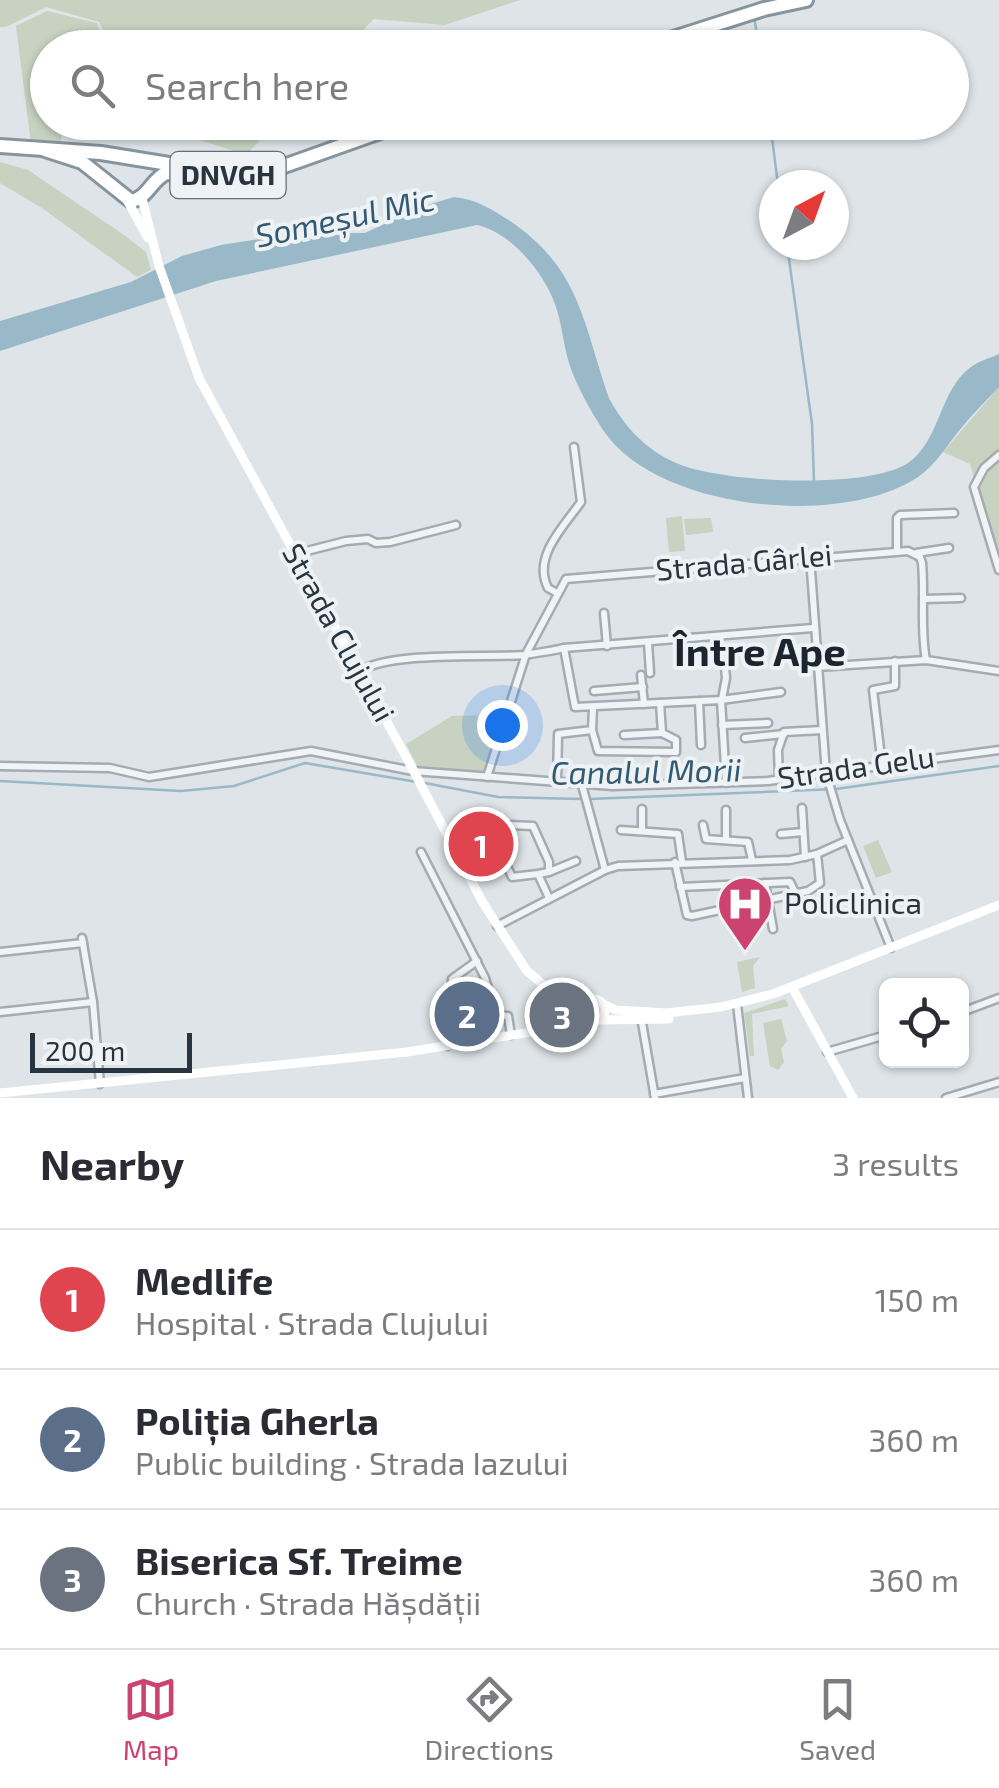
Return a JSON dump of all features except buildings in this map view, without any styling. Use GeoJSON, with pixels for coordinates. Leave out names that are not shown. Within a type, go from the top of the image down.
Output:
{"type":"FeatureCollection","features":[{"type":"Feature","properties":{"kind":"highway"},"geometry":{"type":"LineString","coordinates":[[699,30],[806,0]]}},
{"type":"Feature","properties":{"kind":"highway","name":"DNVGH"},"geometry":{"type":"LineString","coordinates":[[142,161],[235,170],[316,154],[356,140]]}},
{"type":"Feature","properties":{"kind":"highway"},"geometry":{"type":"LineString","coordinates":[[0,146],[101,153],[142,161],[148,173],[144,196],[126,200],[91,168],[45,150]]}},
{"type":"Feature","properties":{"kind":"highway"},"geometry":{"type":"LineString","coordinates":[[91,168],[91,158],[101,153]]}},
{"type":"Feature","properties":{"kind":"highway","name":"DNVGH"},"geometry":{"type":"LineString","coordinates":[[144,196],[166,172],[249,174],[300,162],[316,154]]}},
{"type":"Feature","properties":{"kind":"main road","name":"Strada Clujului"},"geometry":{"type":"LineString","coordinates":[[144,196],[159,266],[198,378],[496,926],[526,971],[590,1014],[658,1016]]}},
{"type":"Feature","properties":{"kind":"main road","name":"Strada Clujului"},"geometry":{"type":"LineString","coordinates":[[126,200],[154,249]]}},
{"type":"Feature","properties":{"kind":"main road"},"geometry":{"type":"LineString","coordinates":[[658,1016],[737,1006],[999,905]]}},
{"type":"Feature","properties":{"kind":"main road"},"geometry":{"type":"LineString","coordinates":[[792,987],[853,1098]]}},
{"type":"Feature","properties":{"kind":"main road","name":"Strada Clujului"},"geometry":{"type":"LineString","coordinates":[[590,1014],[603,1004],[616,1010],[658,1016]]}},
{"type":"Feature","properties":{"kind":"main road"},"geometry":{"type":"LineString","coordinates":[[0,1093],[512,1037],[574,1025],[590,1014],[604,1012],[603,1004]]}},
{"type":"Feature","properties":{"kind":"street"},"geometry":{"type":"LineString","coordinates":[[486,777],[526,654],[557,594],[548,588],[544,573],[548,549],[581,502],[574,446]]}},
{"type":"Feature","properties":{"kind":"street"},"geometry":{"type":"LineString","coordinates":[[999,455],[984,468],[974,487],[999,570]]}},
{"type":"Feature","properties":{"kind":"street"},"geometry":{"type":"LineString","coordinates":[[897,550],[900,515],[954,513]]}},
{"type":"Feature","properties":{"kind":"street"},"geometry":{"type":"LineString","coordinates":[[294,554],[346,541],[390,542],[456,525]]}},
{"type":"Feature","properties":{"kind":"street","name":"Strada Gârlei"},"geometry":{"type":"LineString","coordinates":[[557,594],[566,579],[897,550],[918,555],[949,548]]}},
{"type":"Feature","properties":{"kind":"street"},"geometry":{"type":"LineString","coordinates":[[918,555],[926,660]]}},
{"type":"Feature","properties":{"kind":"street"},"geometry":{"type":"LineString","coordinates":[[810,557],[826,774],[891,948]]}},
{"type":"Feature","properties":{"kind":"street"},"geometry":{"type":"LineString","coordinates":[[924,600],[961,598]]}},
{"type":"Feature","properties":{"kind":"street"},"geometry":{"type":"LineString","coordinates":[[604,613],[608,646]]}},
{"type":"Feature","properties":{"kind":"street"},"geometry":{"type":"LineString","coordinates":[[360,672],[394,661],[526,654],[813,628]]}},
{"type":"Feature","properties":{"kind":"street"},"geometry":{"type":"LineString","coordinates":[[644,704],[642,687],[648,642]]}},
{"type":"Feature","properties":{"kind":"street"},"geometry":{"type":"LineString","coordinates":[[564,648],[575,707],[722,700],[781,692]]}},
{"type":"Feature","properties":{"kind":"street"},"geometry":{"type":"LineString","coordinates":[[817,667],[926,660],[999,671]]}},
{"type":"Feature","properties":{"kind":"street"},"geometry":{"type":"LineString","coordinates":[[882,766],[872,690],[895,686],[895,661]]}},
{"type":"Feature","properties":{"kind":"street"},"geometry":{"type":"LineString","coordinates":[[724,668],[726,783]]}},
{"type":"Feature","properties":{"kind":"street"},"geometry":{"type":"LineString","coordinates":[[594,691],[642,687]]}},
{"type":"Feature","properties":{"kind":"street"},"geometry":{"type":"LineString","coordinates":[[699,701],[701,745]]}},
{"type":"Feature","properties":{"kind":"street"},"geometry":{"type":"LineString","coordinates":[[660,703],[662,733]]}},
{"type":"Feature","properties":{"kind":"street"},"geometry":{"type":"LineString","coordinates":[[592,708],[598,752],[676,752],[676,740],[662,733],[624,735]]}},
{"type":"Feature","properties":{"kind":"street"},"geometry":{"type":"LineString","coordinates":[[722,725],[768,723]]}},
{"type":"Feature","properties":{"kind":"street"},"geometry":{"type":"LineString","coordinates":[[557,782],[558,734],[592,730]]}},
{"type":"Feature","properties":{"kind":"street"},"geometry":{"type":"LineString","coordinates":[[745,738],[822,730]]}},
{"type":"Feature","properties":{"kind":"street"},"geometry":{"type":"LineString","coordinates":[[779,778],[778,750],[784,734]]}},
{"type":"Feature","properties":{"kind":"street","name":"Strada Gelu"},"geometry":{"type":"LineString","coordinates":[[0,766],[110,768],[150,778],[311,750],[415,774],[582,785],[726,783],[826,774],[999,750]]}},
{"type":"Feature","properties":{"kind":"street"},"geometry":{"type":"LineString","coordinates":[[582,785],[606,870]]}},
{"type":"Feature","properties":{"kind":"street"},"geometry":{"type":"LineString","coordinates":[[802,808],[805,858]]}},
{"type":"Feature","properties":{"kind":"street"},"geometry":{"type":"LineString","coordinates":[[642,809],[642,830]]}},
{"type":"Feature","properties":{"kind":"street"},"geometry":{"type":"LineString","coordinates":[[726,810],[726,840]]}},
{"type":"Feature","properties":{"kind":"street"},"geometry":{"type":"LineString","coordinates":[[549,872],[549,862],[534,826],[487,824],[512,877],[549,872],[576,861]]}},
{"type":"Feature","properties":{"kind":"street"},"geometry":{"type":"LineString","coordinates":[[703,825],[706,839],[748,842],[752,860]]}},
{"type":"Feature","properties":{"kind":"street"},"geometry":{"type":"LineString","coordinates":[[621,830],[678,834],[680,888],[687,915],[808,891],[820,883],[817,854]]}},
{"type":"Feature","properties":{"kind":"street"},"geometry":{"type":"LineString","coordinates":[[781,834],[804,832]]}},
{"type":"Feature","properties":{"kind":"street"},"geometry":{"type":"LineString","coordinates":[[496,926],[606,870],[678,862],[805,858],[848,840]]}},
{"type":"Feature","properties":{"kind":"street"},"geometry":{"type":"LineString","coordinates":[[422,852],[489,988],[490,1008],[494,1015],[508,1016],[512,1037]]}},
{"type":"Feature","properties":{"kind":"street"},"geometry":{"type":"LineString","coordinates":[[538,874],[549,898]]}},
{"type":"Feature","properties":{"kind":"street"},"geometry":{"type":"LineString","coordinates":[[680,888],[790,882],[795,892]]}},
{"type":"Feature","properties":{"kind":"street"},"geometry":{"type":"LineString","coordinates":[[765,883],[773,929]]}},
{"type":"Feature","properties":{"kind":"street"},"geometry":{"type":"LineString","coordinates":[[0,952],[82,940],[93,1002],[100,1084]]}},
{"type":"Feature","properties":{"kind":"street"},"geometry":{"type":"LineString","coordinates":[[447,1046],[452,979],[477,961]]}},
{"type":"Feature","properties":{"kind":"street"},"geometry":{"type":"LineString","coordinates":[[969,1009],[999,998]]}},
{"type":"Feature","properties":{"kind":"street"},"geometry":{"type":"LineString","coordinates":[[0,1012],[93,1002]]}},
{"type":"Feature","properties":{"kind":"street"},"geometry":{"type":"LineString","coordinates":[[737,1006],[748,1098]]}},
{"type":"Feature","properties":{"kind":"street"},"geometry":{"type":"LineString","coordinates":[[631,1010],[644,1018],[655,1096],[746,1078]]}},
{"type":"Feature","properties":{"kind":"street"},"geometry":{"type":"LineString","coordinates":[[827,1052],[879,1037]]}},
{"type":"Feature","properties":{"kind":"street"},"geometry":{"type":"LineString","coordinates":[[946,1098],[999,1082]]}},
{"type":"Feature","properties":{"kind":"green space"},"geometry":{"type":"Polygon","coordinates":[[[0,0],[520,0],[445,25],[374,19],[363,30],[103,30],[99,22],[46,7],[0,27],[0,0]]]}},
{"type":"Feature","properties":{"kind":"green space"},"geometry":{"type":"Polygon","coordinates":[[[47,11],[97,23],[100,30],[30,30],[30,136],[16,26],[47,11]]]}},
{"type":"Feature","properties":{"kind":"green space"},"geometry":{"type":"Polygon","coordinates":[[[30,140],[61,140],[61,146],[31,144],[30,140]]]}},
{"type":"Feature","properties":{"kind":"green space"},"geometry":{"type":"Polygon","coordinates":[[[200,140],[260,140],[246,155],[200,140]]]}},
{"type":"Feature","properties":{"kind":"green space"},"geometry":{"type":"Polygon","coordinates":[[[0,162],[28,170],[124,235],[146,252],[151,270],[137,277],[42,208],[0,183],[0,162]]]}},
{"type":"Feature","properties":{"kind":"green space"},"geometry":{"type":"Polygon","coordinates":[[[999,387],[999,564],[970,464],[943,452],[999,387]]]}},
{"type":"Feature","properties":{"kind":"green space"},"geometry":{"type":"Polygon","coordinates":[[[682,516],[685,551],[669,552],[666,518],[682,516]]]}},
{"type":"Feature","properties":{"kind":"green space"},"geometry":{"type":"Polygon","coordinates":[[[711,518],[713,532],[686,535],[684,519],[711,518]]]}},
{"type":"Feature","properties":{"kind":"green space"},"geometry":{"type":"Polygon","coordinates":[[[500,715],[484,774],[419,769],[406,744],[452,716],[500,715]]]}},
{"type":"Feature","properties":{"kind":"green space"},"geometry":{"type":"Polygon","coordinates":[[[878,840],[892,872],[876,878],[863,846],[878,840]]]}},
{"type":"Feature","properties":{"kind":"green space"},"geometry":{"type":"Polygon","coordinates":[[[760,957],[753,966],[755,988],[742,992],[737,962],[760,957]]]}},
{"type":"Feature","properties":{"kind":"green space"},"geometry":{"type":"Polygon","coordinates":[[[785,999],[789,1006],[752,1014],[754,1056],[750,1056],[744,1013],[785,999]]]}},
{"type":"Feature","properties":{"kind":"green space"},"geometry":{"type":"Polygon","coordinates":[[[781,1019],[787,1041],[781,1049],[784,1062],[778,1070],[770,1066],[763,1023],[781,1019]]]}},
{"type":"Feature","properties":{"kind":"water"},"geometry":{"type":"Polygon","coordinates":[[[454,197],[504,217],[552,258],[585,322],[609,398],[645,443],[674,462],[756,479],[828,480],[888,472],[919,453],[960,377],[974,365],[999,354],[999,387],[925,472],[885,493],[844,503],[799,506],[752,503],[706,494],[664,479],[629,457],[603,430],[572,371],[557,311],[543,280],[514,245],[477,225],[216,281],[0,351],[0,321],[131,282],[182,256],[221,245],[292,234],[365,233],[421,207],[454,197]]]}},
{"type":"Feature","properties":{"kind":"waterway"},"geometry":{"type":"LineString","coordinates":[[754,16],[756,30]]}},
{"type":"Feature","properties":{"kind":"waterway"},"geometry":{"type":"LineString","coordinates":[[772,140],[776,170]]}},
{"type":"Feature","properties":{"kind":"waterway"},"geometry":{"type":"LineString","coordinates":[[789,260],[812,424],[814,482]]}},
{"type":"Feature","properties":{"kind":"waterway","name":"Canalul Morii"},"geometry":{"type":"LineString","coordinates":[[0,781],[181,791],[234,786],[305,763],[417,782]]}},
{"type":"Feature","properties":{"kind":"waterway","name":"Canalul Morii"},"geometry":{"type":"LineString","coordinates":[[589,799],[836,789],[999,766]]}},
{"type":"Feature","properties":{"kind":"waterway","name":"Canalul Morii"},"geometry":{"type":"LineString","coordinates":[[425,783],[498,797],[581,799]]}},
{"type":"Feature","properties":{"kind":"place","name":"Medlife"},"geometry":{"type":"Point","coordinates":[481,844]}},
{"type":"Feature","properties":{"kind":"place","name":"Policlinica"},"geometry":{"type":"Point","coordinates":[745,953]}},
{"type":"Feature","properties":{"kind":"place","name":"Poliția Gherla"},"geometry":{"type":"Point","coordinates":[467,1014]}},
{"type":"Feature","properties":{"kind":"place","name":"Biserica Sf. Treime"},"geometry":{"type":"Point","coordinates":[562,1015]}},
{"type":"Feature","properties":{"kind":"district","name":"Între Ape"},"geometry":{"type":"Point","coordinates":[760,652]}},
{"type":"Feature","properties":{"kind":"water label","name":"Someșul Mic"},"geometry":{"type":"Point","coordinates":[345,218]}}]}
